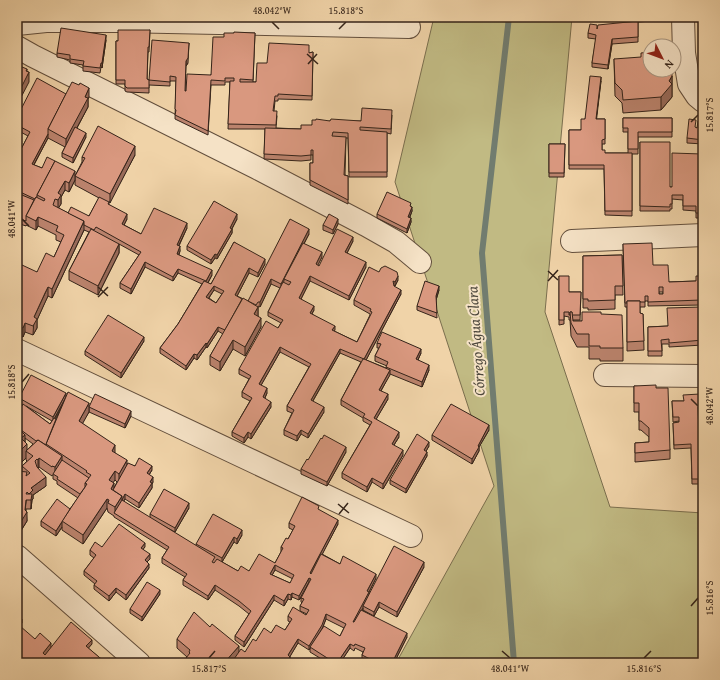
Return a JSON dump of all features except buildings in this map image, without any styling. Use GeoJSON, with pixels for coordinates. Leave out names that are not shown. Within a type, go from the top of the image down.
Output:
{"type":"FeatureCollection","features":[{"type":"Feature","properties":{"kind":"street"},"geometry":{"type":"LineString","coordinates":[[682,17],[684,53],[689,84],[697,96],[703,101]]}},
{"type":"Feature","properties":{"kind":"street"},"geometry":{"type":"LineString","coordinates":[[17,24],[46,21],[118,21],[409,26]]}},
{"type":"Feature","properties":{"kind":"street"},"geometry":{"type":"LineString","coordinates":[[17,47],[366,225],[396,242],[420,262]]}},
{"type":"Feature","properties":{"kind":"street"},"geometry":{"type":"LineString","coordinates":[[572,241],[703,235]]}},
{"type":"Feature","properties":{"kind":"street"},"geometry":{"type":"LineString","coordinates":[[17,350],[411,536]]}},
{"type":"Feature","properties":{"kind":"street"},"geometry":{"type":"LineString","coordinates":[[605,375],[703,376]]}},
{"type":"Feature","properties":{"kind":"street"},"geometry":{"type":"LineString","coordinates":[[17,556],[140,663]]}},
{"type":"Feature","properties":{"kind":"shaded area"},"geometry":{"type":"Polygon","coordinates":[[[434,17],[572,17],[545,312],[610,507],[703,513],[703,663],[396,663],[494,486],[395,182],[434,17]]]}},
{"type":"Feature","properties":{"kind":"waterway","name":"Córrego Água Clara"},"geometry":{"type":"LineString","coordinates":[[509,17],[482,253],[514,663]]}}]}
